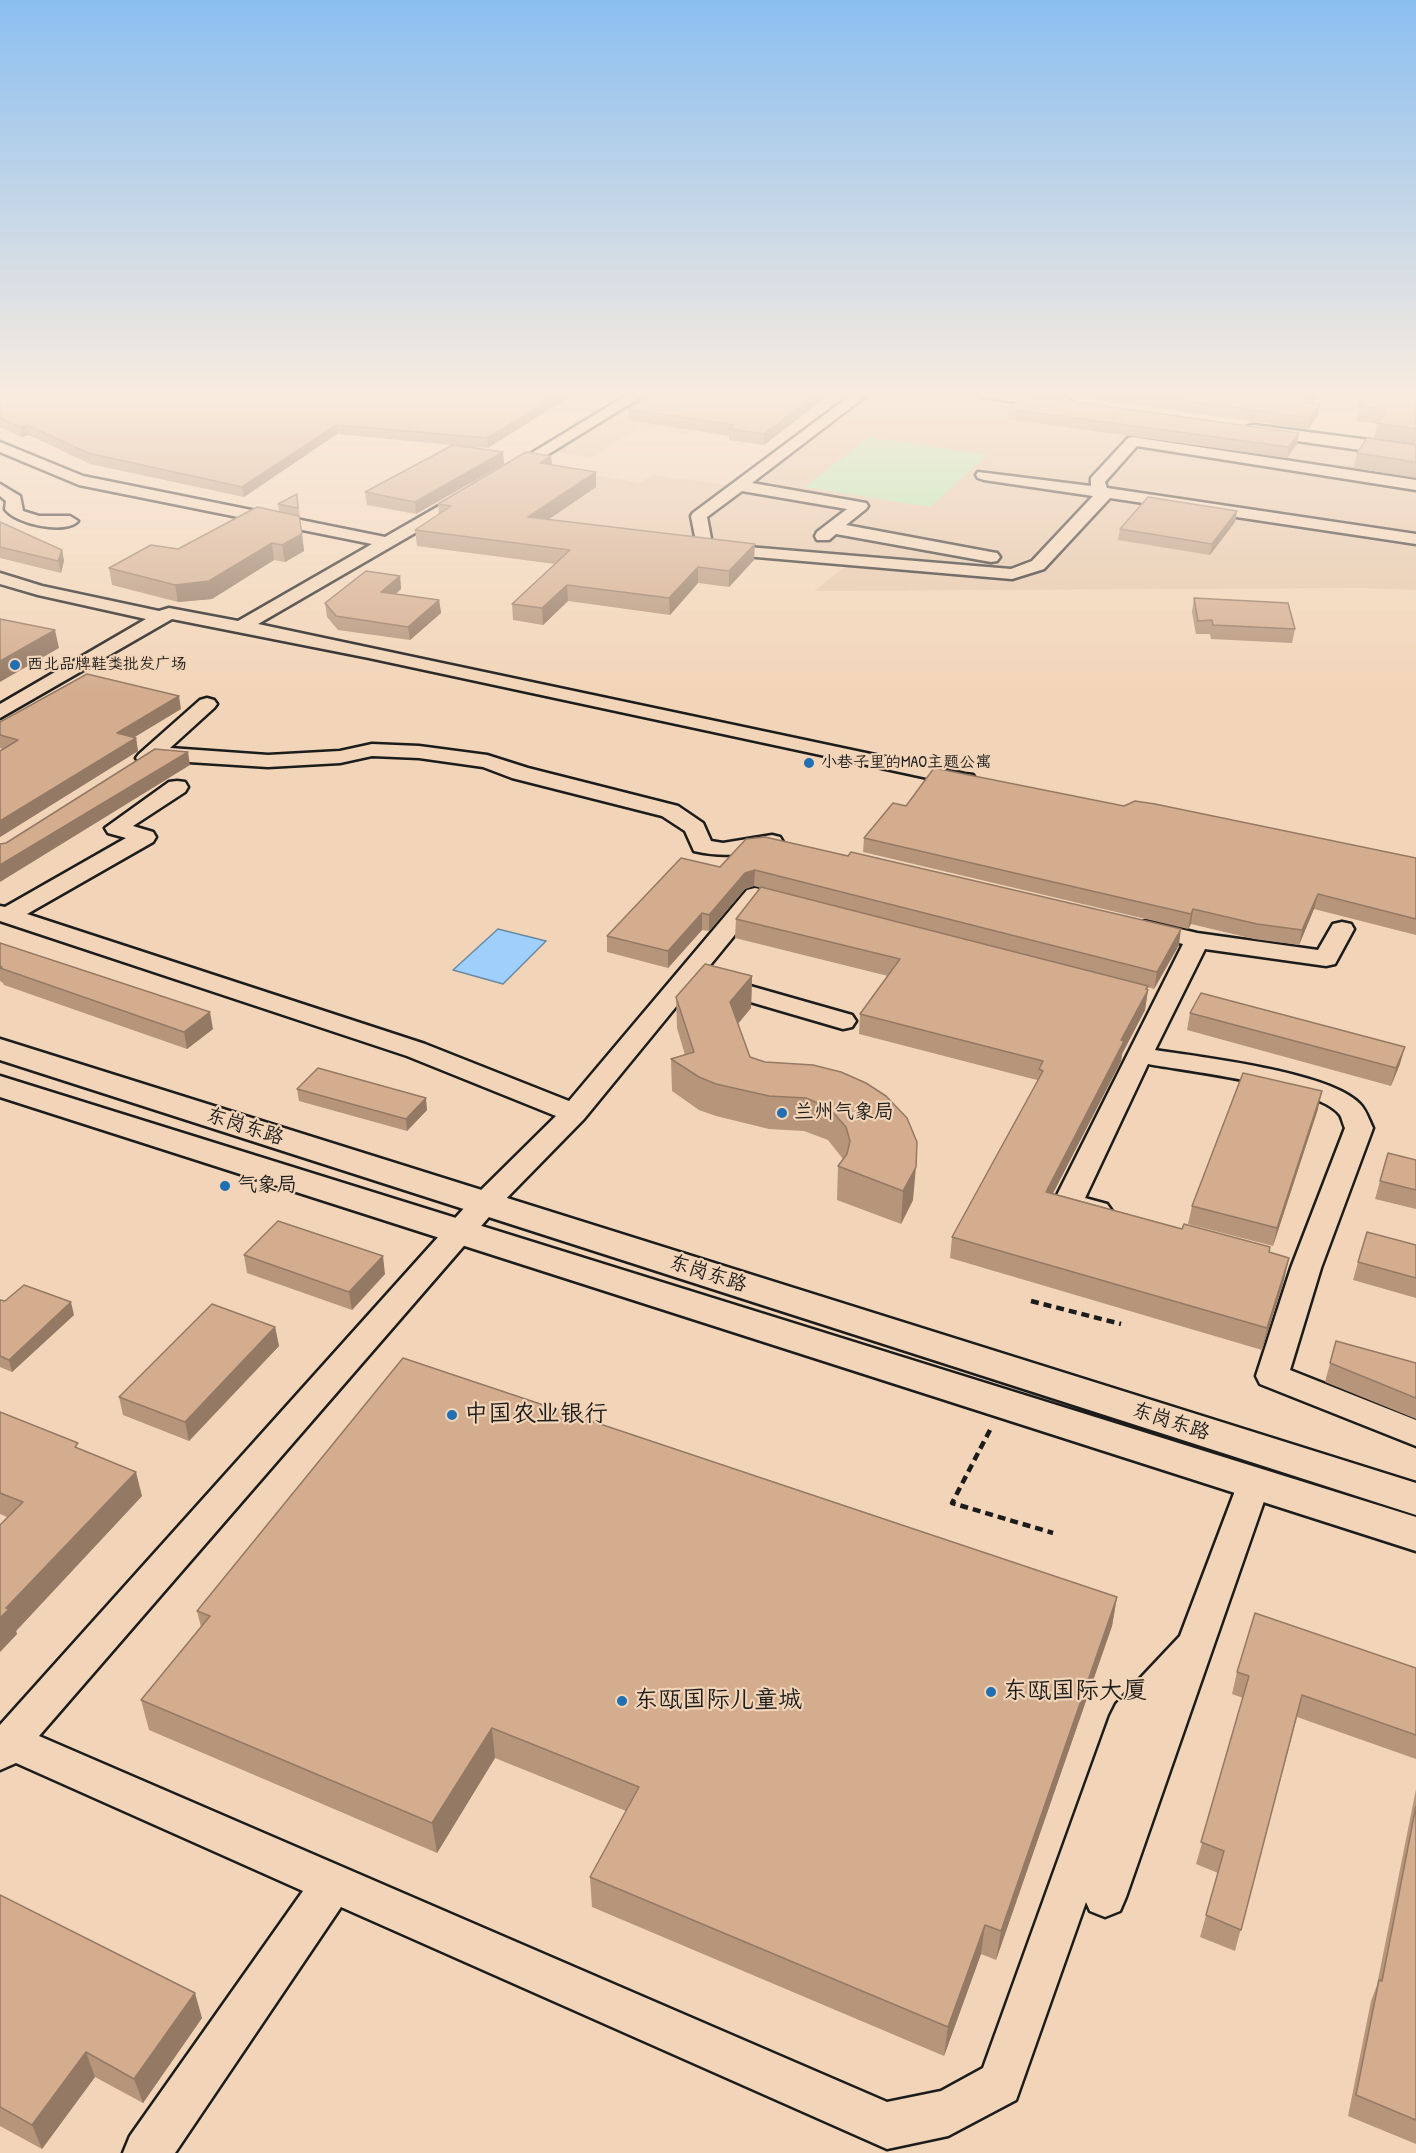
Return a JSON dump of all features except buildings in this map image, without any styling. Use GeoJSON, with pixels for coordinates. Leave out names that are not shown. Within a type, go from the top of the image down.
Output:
{"type":"FeatureCollection","features":[{"type":"Feature","properties":{"kind":"main road","name":"东岗东路"},"geometry":{"type":"LineString","coordinates":[[0,1049],[1416,1500]]}},
{"type":"Feature","properties":{"kind":"main road","name":"东岗东路"},"geometry":{"type":"LineString","coordinates":[[0,1086],[1416,1534]]}},
{"type":"Feature","properties":{"kind":"street"},"geometry":{"type":"LineString","coordinates":[[5,492],[14,499],[14,509],[25,518],[70,521]]}},
{"type":"Feature","properties":{"kind":"street"},"geometry":{"type":"LineString","coordinates":[[141,492],[386,542]]}},
{"type":"Feature","properties":{"kind":"street"},"geometry":{"type":"LineString","coordinates":[[242,626],[473,492]]}},
{"type":"Feature","properties":{"kind":"street"},"geometry":{"type":"LineString","coordinates":[[731,492],[699,516],[704,548],[1012,574],[1038,565],[1102,498],[1100,493]]}},
{"type":"Feature","properties":{"kind":"street"},"geometry":{"type":"LineString","coordinates":[[779,492],[860,506],[808,548]]}},
{"type":"Feature","properties":{"kind":"street"},"geometry":{"type":"LineString","coordinates":[[1097,492],[1416,540]]}},
{"type":"Feature","properties":{"kind":"street"},"geometry":{"type":"LineString","coordinates":[[833,528],[1038,565]]}},
{"type":"Feature","properties":{"kind":"street"},"geometry":{"type":"LineString","coordinates":[[0,578],[39,590],[162,617]]}},
{"type":"Feature","properties":{"kind":"street"},"geometry":{"type":"LineString","coordinates":[[0,712],[169,613],[242,626],[776,742],[986,784]]}},
{"type":"Feature","properties":{"kind":"street"},"geometry":{"type":"LineString","coordinates":[[124,771],[153,753],[207,704]]}},
{"type":"Feature","properties":{"kind":"street"},"geometry":{"type":"LineString","coordinates":[[153,753],[268,761],[340,758],[372,750],[419,752],[475,759],[670,811],[695,828],[702,846],[723,850],[762,842],[791,845]]}},
{"type":"Feature","properties":{"kind":"street"},"geometry":{"type":"LineString","coordinates":[[4,914],[145,837],[116,828],[177,787]]}},
{"type":"Feature","properties":{"kind":"street"},"geometry":{"type":"LineString","coordinates":[[778,901],[755,895],[574,1113],[485,1203],[5,1747],[333,1883],[887,2126],[948,2113],[1000,2084],[1130,1716],[1193,1647]]}},
{"type":"Feature","properties":{"kind":"street"},"geometry":{"type":"LineString","coordinates":[[4,914],[416,1050],[574,1113]]}},
{"type":"Feature","properties":{"kind":"street"},"geometry":{"type":"LineString","coordinates":[[1116,921],[1197,940],[1326,959],[1342,929]]}},
{"type":"Feature","properties":{"kind":"street"},"geometry":{"type":"LineString","coordinates":[[1125,1218],[1068,1203],[1139,1055],[1154,998],[1197,940]]}},
{"type":"Feature","properties":{"kind":"street"},"geometry":{"type":"LineString","coordinates":[[688,976],[843,1021]]}},
{"type":"Feature","properties":{"kind":"street"},"geometry":{"type":"LineString","coordinates":[[1139,1055],[1304,1086],[1339,1101],[1351,1109],[1359,1128],[1295,1264],[1272,1376],[1416,1434]]}},
{"type":"Feature","properties":{"kind":"street"},"geometry":{"type":"LineString","coordinates":[[1105,1897],[1253,1484]]}},
{"type":"Feature","properties":{"kind":"street"},"geometry":{"type":"LineString","coordinates":[[147,2153],[333,1883]]}},
{"type":"Feature","properties":{"kind":"path"},"geometry":{"type":"LineString","coordinates":[[1031,1301],[1121,1324]]}},
{"type":"Feature","properties":{"kind":"path"},"geometry":{"type":"LineString","coordinates":[[1004,1403],[952,1503],[1053,1533]]}},
{"type":"Feature","properties":{"kind":"shaded area"},"geometry":{"type":"Polygon","coordinates":[[[556,492],[1416,492],[1416,590],[1362,588],[814,591],[845,567],[508,526],[556,492]]]}},
{"type":"Feature","properties":{"kind":"green space"},"geometry":{"type":"Polygon","coordinates":[[[839,492],[946,492],[930,507],[839,492]]]}},
{"type":"Feature","properties":{"kind":"water"},"geometry":{"type":"Polygon","coordinates":[[[498,929],[546,941],[503,984],[453,970],[498,929]]]}},
{"type":"Feature","properties":{"kind":"place","name":"西北品牌鞋类批发广场"},"geometry":{"type":"Point","coordinates":[15,665]}},
{"type":"Feature","properties":{"kind":"place","name":"小巷子里的MAO主题公寓"},"geometry":{"type":"Point","coordinates":[809,763]}},
{"type":"Feature","properties":{"kind":"place","name":"兰州气象局"},"geometry":{"type":"Point","coordinates":[782,1113]}},
{"type":"Feature","properties":{"kind":"place","name":"气象局"},"geometry":{"type":"Point","coordinates":[225,1186]}},
{"type":"Feature","properties":{"kind":"place","name":"中国农业银行"},"geometry":{"type":"Point","coordinates":[452,1415]}},
{"type":"Feature","properties":{"kind":"place","name":"东瓯国际大厦"},"geometry":{"type":"Point","coordinates":[991,1692]}},
{"type":"Feature","properties":{"kind":"place","name":"东瓯国际儿童城"},"geometry":{"type":"Point","coordinates":[622,1701]}}]}
